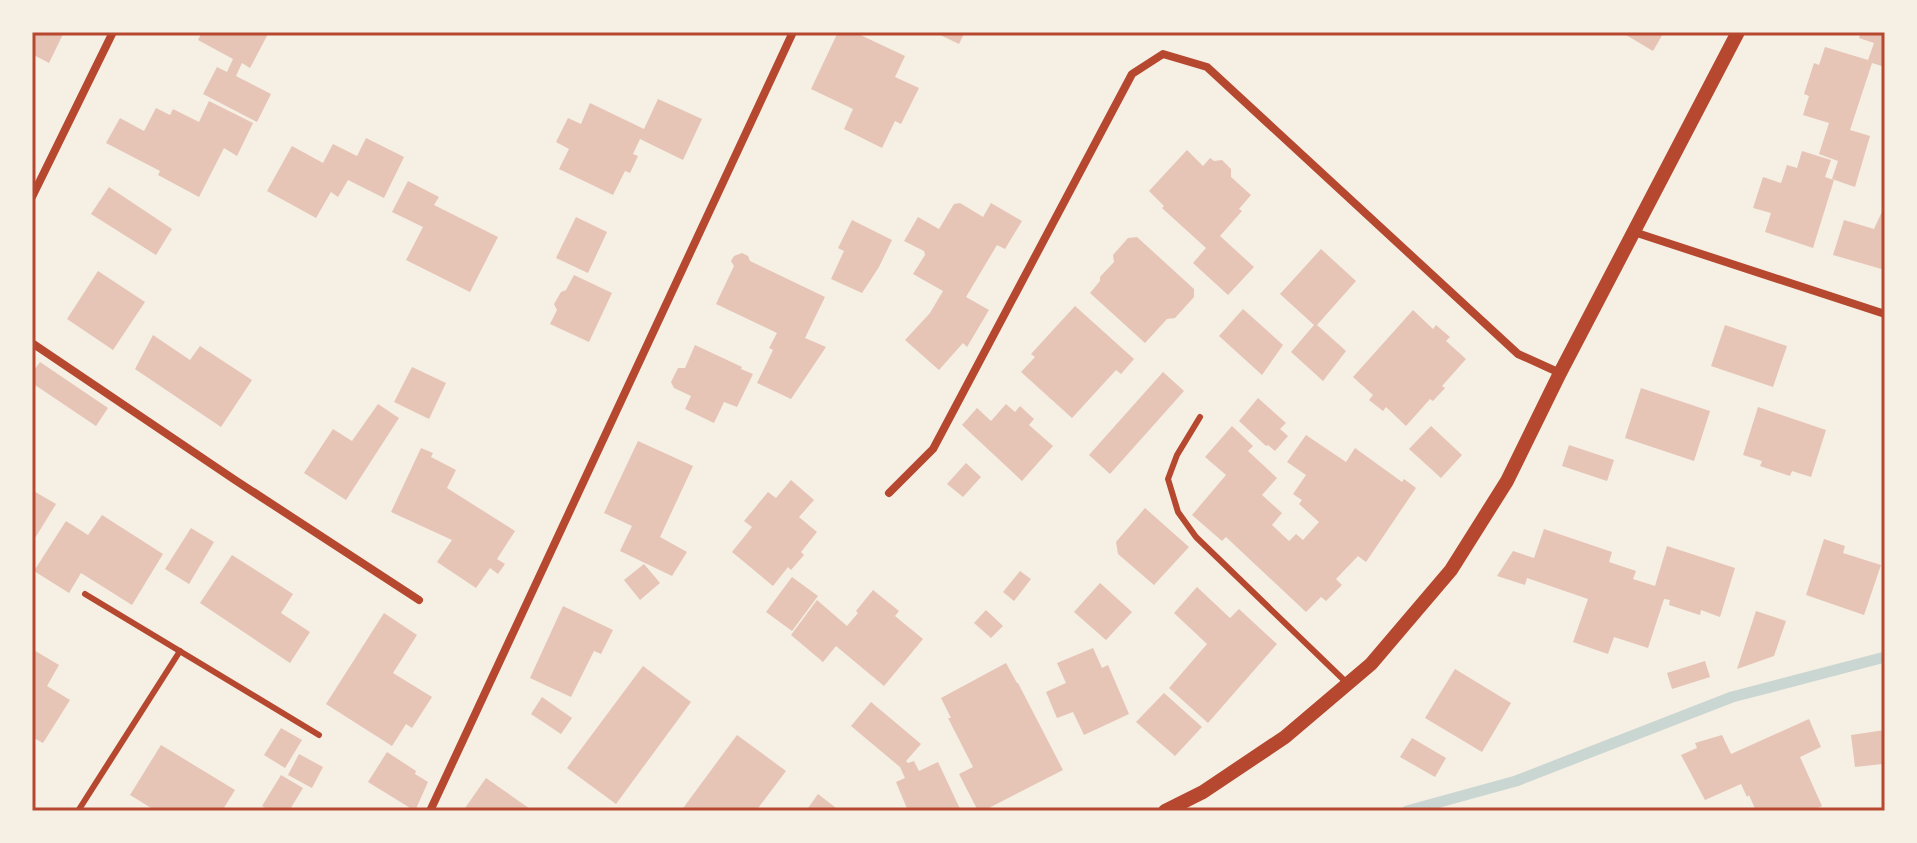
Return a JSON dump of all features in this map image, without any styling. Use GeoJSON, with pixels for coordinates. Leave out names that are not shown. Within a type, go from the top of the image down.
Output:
{"type":"FeatureCollection","features":[{"type":"Feature","properties":{"kind":"street"},"geometry":{"type":"LineString","coordinates":[[32,197],[113,32]]}},
{"type":"Feature","properties":{"kind":"street"},"geometry":{"type":"LineString","coordinates":[[430,811],[793,32]]}},
{"type":"Feature","properties":{"kind":"street"},"geometry":{"type":"LineString","coordinates":[[1165,811],[1203,792],[1254,759],[1348,684],[1371,664],[1451,570],[1507,481],[1738,32]]}},
{"type":"Feature","properties":{"kind":"street"},"geometry":{"type":"LineString","coordinates":[[889,493],[933,449],[1132,74],[1163,54],[1207,67],[1518,354],[1560,373]]}},
{"type":"Feature","properties":{"kind":"street"},"geometry":{"type":"LineString","coordinates":[[1634,232],[1885,314]]}},
{"type":"Feature","properties":{"kind":"street"},"geometry":{"type":"LineString","coordinates":[[32,343],[419,600]]}},
{"type":"Feature","properties":{"kind":"lane"},"geometry":{"type":"LineString","coordinates":[[1200,417],[1177,455],[1168,479],[1178,512],[1196,537],[1348,684]]}},
{"type":"Feature","properties":{"kind":"lane"},"geometry":{"type":"LineString","coordinates":[[85,594],[319,735]]}},
{"type":"Feature","properties":{"kind":"lane"},"geometry":{"type":"LineString","coordinates":[[78,811],[180,651]]}},
{"type":"Feature","properties":{"kind":"building"},"geometry":{"type":"Polygon","coordinates":[[[32,32],[64,32],[49,63],[32,54],[32,32]]]}},
{"type":"Feature","properties":{"kind":"building"},"geometry":{"type":"Polygon","coordinates":[[[202,32],[269,32],[250,68],[242,63],[236,76],[271,94],[257,122],[203,94],[217,67],[227,72],[233,59],[198,40],[202,32]]]}},
{"type":"Feature","properties":{"kind":"building"},"geometry":{"type":"Polygon","coordinates":[[[838,32],[854,32],[905,56],[895,77],[919,88],[901,124],[895,121],[882,148],[844,129],[853,109],[811,89],[838,32]]]}},
{"type":"Feature","properties":{"kind":"building"},"geometry":{"type":"Polygon","coordinates":[[[934,32],[965,32],[959,44],[934,32]]]}},
{"type":"Feature","properties":{"kind":"building"},"geometry":{"type":"Polygon","coordinates":[[[1621,32],[1664,32],[1653,51],[1621,32]]]}},
{"type":"Feature","properties":{"kind":"building"},"geometry":{"type":"Polygon","coordinates":[[[1861,32],[1885,32],[1885,67],[1872,63],[1850,130],[1870,136],[1855,187],[1832,179],[1838,161],[1819,154],[1829,123],[1803,115],[1809,96],[1804,94],[1814,63],[1819,65],[1825,47],[1868,60],[1874,43],[1859,38],[1861,32]]]}},
{"type":"Feature","properties":{"kind":"building"},"geometry":{"type":"Polygon","coordinates":[[[658,99],[702,119],[683,160],[640,139],[633,154],[638,156],[630,173],[625,171],[613,195],[559,169],[569,149],[556,142],[568,118],[581,124],[590,103],[644,129],[658,99]]]}},
{"type":"Feature","properties":{"kind":"building"},"geometry":{"type":"Polygon","coordinates":[[[209,101],[253,123],[237,156],[224,148],[199,197],[158,175],[160,171],[106,143],[120,118],[144,131],[156,108],[170,115],[173,109],[199,122],[209,101]]]}},
{"type":"Feature","properties":{"kind":"building"},"geometry":{"type":"Polygon","coordinates":[[[366,138],[404,157],[384,198],[348,180],[338,197],[331,192],[316,218],[267,191],[292,146],[323,163],[333,144],[357,156],[366,138]]]}},
{"type":"Feature","properties":{"kind":"building"},"geometry":{"type":"Polygon","coordinates":[[[1187,150],[1203,166],[1210,158],[1222,160],[1231,169],[1231,177],[1251,195],[1239,209],[1242,211],[1220,236],[1254,267],[1228,295],[1193,263],[1206,248],[1162,208],[1164,206],[1149,191],[1187,150]]]}},
{"type":"Feature","properties":{"kind":"building"},"geometry":{"type":"Polygon","coordinates":[[[1802,151],[1831,160],[1825,177],[1834,180],[1813,248],[1765,232],[1771,213],[1753,208],[1763,177],[1781,183],[1787,165],[1797,168],[1802,151]]]}},
{"type":"Feature","properties":{"kind":"building"},"geometry":{"type":"Polygon","coordinates":[[[408,181],[439,197],[434,205],[498,237],[470,292],[406,260],[423,227],[392,212],[408,181]]]}},
{"type":"Feature","properties":{"kind":"building"},"geometry":{"type":"Polygon","coordinates":[[[109,187],[172,229],[156,255],[91,214],[109,187]]]}},
{"type":"Feature","properties":{"kind":"building"},"geometry":{"type":"Polygon","coordinates":[[[960,203],[983,217],[991,203],[1022,221],[1005,249],[997,245],[966,297],[989,310],[967,347],[963,343],[939,370],[905,340],[930,313],[943,291],[913,274],[925,255],[924,251],[904,241],[918,217],[939,229],[954,204],[960,203]]]}},
{"type":"Feature","properties":{"kind":"building"},"geometry":{"type":"Polygon","coordinates":[[[1885,205],[1885,270],[1833,255],[1844,220],[1874,229],[1885,205]]]}},
{"type":"Feature","properties":{"kind":"building"},"geometry":{"type":"Polygon","coordinates":[[[576,217],[607,232],[588,273],[556,258],[576,217]]]}},
{"type":"Feature","properties":{"kind":"building"},"geometry":{"type":"Polygon","coordinates":[[[852,220],[892,240],[862,293],[831,279],[844,251],[838,248],[852,220]]]}},
{"type":"Feature","properties":{"kind":"building"},"geometry":{"type":"Polygon","coordinates":[[[1137,237],[1194,289],[1194,297],[1175,318],[1167,319],[1145,343],[1090,293],[1114,262],[1113,255],[1128,238],[1137,237]]]}},
{"type":"Feature","properties":{"kind":"building"},"geometry":{"type":"Polygon","coordinates":[[[1321,249],[1356,281],[1317,325],[1346,351],[1323,381],[1291,352],[1314,325],[1280,294],[1321,249]]]}},
{"type":"Feature","properties":{"kind":"building"},"geometry":{"type":"Polygon","coordinates":[[[742,253],[750,261],[825,297],[805,338],[826,347],[791,399],[757,383],[773,350],[769,348],[777,333],[716,304],[734,266],[731,261],[742,253]]]}},
{"type":"Feature","properties":{"kind":"building"},"geometry":{"type":"Polygon","coordinates":[[[98,271],[145,302],[113,350],[67,319],[98,271]]]}},
{"type":"Feature","properties":{"kind":"building"},"geometry":{"type":"Polygon","coordinates":[[[574,275],[612,293],[589,342],[550,324],[557,310],[554,304],[574,275]]]}},
{"type":"Feature","properties":{"kind":"building"},"geometry":{"type":"Polygon","coordinates":[[[1075,306],[1134,359],[1121,374],[1116,370],[1072,418],[1021,372],[1035,357],[1031,354],[1075,306]]]}},
{"type":"Feature","properties":{"kind":"building"},"geometry":{"type":"Polygon","coordinates":[[[1243,309],[1283,345],[1262,375],[1219,336],[1243,309]]]}},
{"type":"Feature","properties":{"kind":"building"},"geometry":{"type":"Polygon","coordinates":[[[1413,310],[1433,329],[1436,325],[1450,337],[1446,341],[1466,359],[1442,386],[1445,388],[1433,401],[1430,399],[1406,426],[1386,407],[1383,411],[1369,400],[1373,395],[1353,377],[1413,310]]]}},
{"type":"Feature","properties":{"kind":"building"},"geometry":{"type":"Polygon","coordinates":[[[1725,325],[1787,346],[1773,387],[1711,366],[1725,325]]]}},
{"type":"Feature","properties":{"kind":"building"},"geometry":{"type":"Polygon","coordinates":[[[153,335],[190,360],[200,346],[252,380],[221,427],[135,369],[153,335]]]}},
{"type":"Feature","properties":{"kind":"building"},"geometry":{"type":"Polygon","coordinates":[[[695,345],[753,374],[737,407],[724,402],[714,423],[685,409],[691,396],[674,388],[671,382],[678,368],[685,368],[695,345]]]}},
{"type":"Feature","properties":{"kind":"building"},"geometry":{"type":"Polygon","coordinates":[[[40,362],[108,408],[96,426],[32,383],[32,373],[40,362]]]}},
{"type":"Feature","properties":{"kind":"building"},"geometry":{"type":"Polygon","coordinates":[[[412,367],[446,383],[429,419],[394,402],[412,367]]]}},
{"type":"Feature","properties":{"kind":"building"},"geometry":{"type":"Polygon","coordinates":[[[1163,372],[1184,391],[1110,474],[1089,455],[1163,372]]]}},
{"type":"Feature","properties":{"kind":"building"},"geometry":{"type":"Polygon","coordinates":[[[1641,388],[1710,411],[1694,461],[1625,438],[1641,388]]]}},
{"type":"Feature","properties":{"kind":"building"},"geometry":{"type":"Polygon","coordinates":[[[1258,398],[1286,423],[1280,429],[1288,436],[1275,451],[1239,421],[1258,398]]]}},
{"type":"Feature","properties":{"kind":"building"},"geometry":{"type":"Polygon","coordinates":[[[378,404],[399,418],[346,500],[304,473],[333,429],[352,441],[378,404]]]}},
{"type":"Feature","properties":{"kind":"building"},"geometry":{"type":"Polygon","coordinates":[[[1006,404],[1015,412],[1020,406],[1034,419],[1029,425],[1053,446],[1022,481],[962,425],[977,408],[991,421],[1006,404]]]}},
{"type":"Feature","properties":{"kind":"building"},"geometry":{"type":"Polygon","coordinates":[[[1758,407],[1826,430],[1811,477],[1792,471],[1790,476],[1760,466],[1762,461],[1743,455],[1758,407]]]}},
{"type":"Feature","properties":{"kind":"building"},"geometry":{"type":"Polygon","coordinates":[[[1232,426],[1253,446],[1248,451],[1277,478],[1262,495],[1282,513],[1272,525],[1289,541],[1296,534],[1303,540],[1319,522],[1299,504],[1302,500],[1293,494],[1306,475],[1287,462],[1306,435],[1346,462],[1355,448],[1402,482],[1404,479],[1416,488],[1366,562],[1358,556],[1336,579],[1342,585],[1326,601],[1321,597],[1306,612],[1226,537],[1222,541],[1192,515],[1226,475],[1205,457],[1232,426]]]}},
{"type":"Feature","properties":{"kind":"building"},"geometry":{"type":"Polygon","coordinates":[[[1431,426],[1462,455],[1441,478],[1409,449],[1431,426]]]}},
{"type":"Feature","properties":{"kind":"building"},"geometry":{"type":"Polygon","coordinates":[[[638,441],[693,466],[660,537],[687,552],[672,576],[620,551],[632,526],[604,513],[638,441]]]}},
{"type":"Feature","properties":{"kind":"building"},"geometry":{"type":"Polygon","coordinates":[[[1569,445],[1614,460],[1607,481],[1562,466],[1569,445]]]}},
{"type":"Feature","properties":{"kind":"building"},"geometry":{"type":"Polygon","coordinates":[[[421,448],[456,470],[447,488],[515,531],[497,559],[505,564],[498,574],[490,568],[476,588],[437,562],[452,540],[391,512],[421,448]]]}},
{"type":"Feature","properties":{"kind":"building"},"geometry":{"type":"Polygon","coordinates":[[[966,463],[981,477],[963,497],[947,484],[966,463]]]}},
{"type":"Feature","properties":{"kind":"building"},"geometry":{"type":"Polygon","coordinates":[[[791,480],[814,500],[799,517],[817,532],[801,552],[804,555],[791,570],[788,567],[773,586],[732,552],[752,527],[744,521],[768,492],[776,498],[791,480]]]}},
{"type":"Feature","properties":{"kind":"building"},"geometry":{"type":"Polygon","coordinates":[[[32,490],[56,504],[32,543],[32,490]]]}},
{"type":"Feature","properties":{"kind":"building"},"geometry":{"type":"Polygon","coordinates":[[[1145,508],[1189,547],[1154,585],[1118,554],[1116,542],[1145,508]]]}},
{"type":"Feature","properties":{"kind":"building"},"geometry":{"type":"Polygon","coordinates":[[[102,515],[163,554],[132,605],[81,573],[69,593],[34,571],[66,521],[88,535],[102,515]]]}},
{"type":"Feature","properties":{"kind":"building"},"geometry":{"type":"Polygon","coordinates":[[[191,528],[214,542],[189,584],[165,569],[191,528]]]}},
{"type":"Feature","properties":{"kind":"building"},"geometry":{"type":"Polygon","coordinates":[[[1544,529],[1612,552],[1609,562],[1636,571],[1633,579],[1655,586],[1667,546],[1735,568],[1720,617],[1701,610],[1700,615],[1669,605],[1670,600],[1664,599],[1648,648],[1614,637],[1608,654],[1573,642],[1588,599],[1527,578],[1525,585],[1497,576],[1513,551],[1534,558],[1544,529]]]}},
{"type":"Feature","properties":{"kind":"building"},"geometry":{"type":"Polygon","coordinates":[[[1824,539],[1845,546],[1843,553],[1881,565],[1864,615],[1806,595],[1824,539]]]}},
{"type":"Feature","properties":{"kind":"building"},"geometry":{"type":"Polygon","coordinates":[[[232,555],[293,594],[281,613],[310,632],[290,663],[200,603],[232,555]]]}},
{"type":"Feature","properties":{"kind":"building"},"geometry":{"type":"Polygon","coordinates":[[[644,564],[660,583],[640,600],[624,580],[644,564]]]}},
{"type":"Feature","properties":{"kind":"building"},"geometry":{"type":"Polygon","coordinates":[[[1020,571],[1031,579],[1014,601],[1003,592],[1020,571]]]}},
{"type":"Feature","properties":{"kind":"building"},"geometry":{"type":"Polygon","coordinates":[[[792,577],[818,596],[792,631],[766,612],[792,577]]]}},
{"type":"Feature","properties":{"kind":"building"},"geometry":{"type":"Polygon","coordinates":[[[1100,583],[1132,612],[1106,640],[1074,612],[1100,583]]]}},
{"type":"Feature","properties":{"kind":"building"},"geometry":{"type":"Polygon","coordinates":[[[1197,587],[1230,618],[1239,609],[1277,644],[1208,723],[1169,688],[1207,644],[1174,613],[1197,587]]]}},
{"type":"Feature","properties":{"kind":"building"},"geometry":{"type":"Polygon","coordinates":[[[873,590],[899,611],[895,616],[923,639],[884,686],[836,646],[823,662],[791,635],[817,600],[847,626],[873,590]]]}},
{"type":"Feature","properties":{"kind":"building"},"geometry":{"type":"Polygon","coordinates":[[[563,606],[613,630],[601,654],[594,651],[571,697],[530,678],[563,606]]]}},
{"type":"Feature","properties":{"kind":"building"},"geometry":{"type":"Polygon","coordinates":[[[986,610],[1003,626],[991,638],[974,623],[986,610]]]}},
{"type":"Feature","properties":{"kind":"building"},"geometry":{"type":"Polygon","coordinates":[[[1756,611],[1786,621],[1774,656],[1737,669],[1756,611]]]}},
{"type":"Feature","properties":{"kind":"building"},"geometry":{"type":"Polygon","coordinates":[[[384,613],[417,635],[393,673],[432,697],[412,728],[406,724],[392,746],[326,704],[384,613]]]}},
{"type":"Feature","properties":{"kind":"building"},"geometry":{"type":"Polygon","coordinates":[[[1093,648],[1102,668],[1108,665],[1129,714],[1084,735],[1073,712],[1057,718],[1046,692],[1066,683],[1057,663],[1093,648]]]}},
{"type":"Feature","properties":{"kind":"building"},"geometry":{"type":"Polygon","coordinates":[[[32,649],[59,665],[47,686],[70,700],[43,743],[32,737],[32,649]]]}},
{"type":"Feature","properties":{"kind":"building"},"geometry":{"type":"Polygon","coordinates":[[[1705,661],[1710,677],[1672,689],[1667,673],[1705,661]]]}},
{"type":"Feature","properties":{"kind":"building"},"geometry":{"type":"Polygon","coordinates":[[[1006,663],[1063,770],[978,811],[959,774],[973,767],[941,698],[1006,663]]]}},
{"type":"Feature","properties":{"kind":"building"},"geometry":{"type":"Polygon","coordinates":[[[643,666],[691,702],[616,804],[567,768],[643,666]]]}},
{"type":"Feature","properties":{"kind":"building"},"geometry":{"type":"Polygon","coordinates":[[[1455,669],[1511,703],[1482,752],[1425,718],[1455,669]]]}},
{"type":"Feature","properties":{"kind":"building"},"geometry":{"type":"Polygon","coordinates":[[[1164,693],[1202,727],[1175,756],[1136,722],[1164,693]]]}},
{"type":"Feature","properties":{"kind":"building"},"geometry":{"type":"Polygon","coordinates":[[[542,697],[572,718],[561,734],[531,714],[542,697]]]}},
{"type":"Feature","properties":{"kind":"building"},"geometry":{"type":"Polygon","coordinates":[[[871,702],[921,744],[906,761],[908,763],[914,761],[919,771],[938,762],[961,811],[908,811],[896,782],[905,778],[900,767],[851,726],[871,702]]]}},
{"type":"Feature","properties":{"kind":"building"},"geometry":{"type":"Polygon","coordinates":[[[1809,719],[1821,747],[1800,757],[1822,806],[1812,811],[1756,811],[1741,784],[1705,800],[1681,755],[1697,748],[1695,743],[1722,735],[1731,754],[1809,719]]]}},
{"type":"Feature","properties":{"kind":"building"},"geometry":{"type":"Polygon","coordinates":[[[281,728],[302,740],[285,768],[264,755],[281,728]]]}},
{"type":"Feature","properties":{"kind":"building"},"geometry":{"type":"Polygon","coordinates":[[[1885,730],[1883,764],[1855,767],[1851,735],[1885,730]]]}},
{"type":"Feature","properties":{"kind":"building"},"geometry":{"type":"Polygon","coordinates":[[[737,735],[786,771],[756,811],[681,811],[737,735]]]}},
{"type":"Feature","properties":{"kind":"building"},"geometry":{"type":"Polygon","coordinates":[[[1412,738],[1446,758],[1435,777],[1400,757],[1412,738]]]}},
{"type":"Feature","properties":{"kind":"building"},"geometry":{"type":"Polygon","coordinates":[[[161,745],[235,790],[222,811],[156,811],[130,795],[161,745]]]}},
{"type":"Feature","properties":{"kind":"building"},"geometry":{"type":"Polygon","coordinates":[[[387,752],[428,782],[415,811],[368,782],[387,752]]]}},
{"type":"Feature","properties":{"kind":"building"},"geometry":{"type":"Polygon","coordinates":[[[299,754],[323,767],[312,788],[288,775],[299,754]]]}},
{"type":"Feature","properties":{"kind":"building"},"geometry":{"type":"Polygon","coordinates":[[[281,775],[303,788],[289,811],[270,811],[262,806],[281,775]]]}},
{"type":"Feature","properties":{"kind":"building"},"geometry":{"type":"Polygon","coordinates":[[[486,778],[533,811],[463,811],[486,778]]]}},
{"type":"Feature","properties":{"kind":"building"},"geometry":{"type":"Polygon","coordinates":[[[818,794],[840,811],[806,811],[818,794]]]}},
{"type":"Feature","properties":{"kind":"waterway"},"geometry":{"type":"LineString","coordinates":[[1407,811],[1516,781],[1732,697],[1885,657]]}}]}
